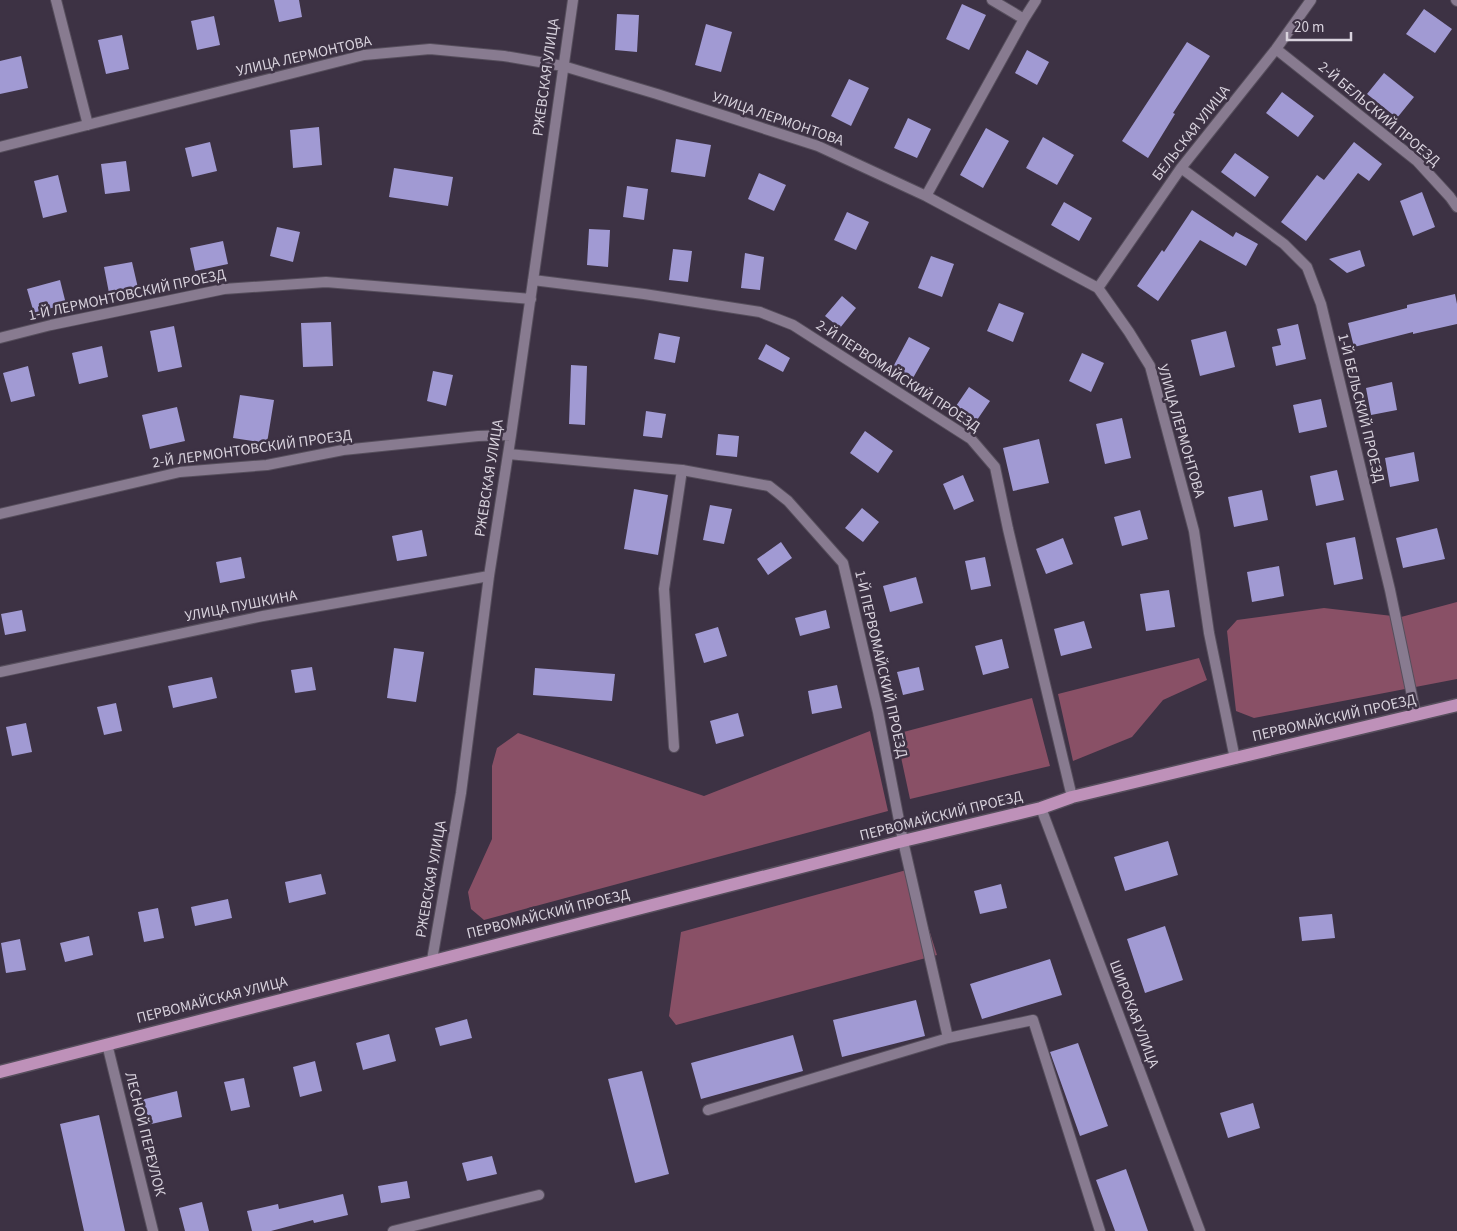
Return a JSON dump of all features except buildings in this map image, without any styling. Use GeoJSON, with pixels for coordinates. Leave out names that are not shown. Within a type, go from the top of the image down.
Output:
{"type":"FeatureCollection","features":[{"type":"Feature","properties":{"kind":"main road","name":"ПЕРВОМАЙСКИЙ ПРОЕЗД"},"geometry":{"type":"LineString","coordinates":[[432,960],[1040,808],[1072,797],[1457,705]]}},
{"type":"Feature","properties":{"kind":"main road","name":"ПЕРВОМАЙСКАЯ УЛИЦА"},"geometry":{"type":"LineString","coordinates":[[0,1072],[432,960]]}},
{"type":"Feature","properties":{"kind":"street"},"geometry":{"type":"LineString","coordinates":[[56,0],[88,126]]}},
{"type":"Feature","properties":{"kind":"street","name":"РЖЕВСКАЯ УЛИЦА"},"geometry":{"type":"LineString","coordinates":[[432,960],[461,793],[489,576],[531,299],[573,0]]}},
{"type":"Feature","properties":{"kind":"street"},"geometry":{"type":"LineString","coordinates":[[992,0],[1024,19]]}},
{"type":"Feature","properties":{"kind":"street"},"geometry":{"type":"LineString","coordinates":[[926,196],[1036,0]]}},
{"type":"Feature","properties":{"kind":"street","name":"БЕЛЬСКАЯ УЛИЦА"},"geometry":{"type":"LineString","coordinates":[[1098,288],[1181,168],[1276,49],[1311,0]]}},
{"type":"Feature","properties":{"kind":"street","name":"УЛИЦА ЛЕРМОНТОВА"},"geometry":{"type":"LineString","coordinates":[[0,147],[364,55],[430,48],[504,56],[563,66],[658,94],[818,146],[926,196],[1098,288],[1150,366],[1194,531],[1209,633],[1235,758]]}},
{"type":"Feature","properties":{"kind":"street","name":"2-Й БЕЛЬСКИЙ ПРОЕЗД"},"geometry":{"type":"LineString","coordinates":[[1276,49],[1417,161],[1450,196],[1457,207]]}},
{"type":"Feature","properties":{"kind":"street","name":"1-Й БЕЛЬСКИЙ ПРОЕЗД"},"geometry":{"type":"LineString","coordinates":[[1181,168],[1284,244],[1307,268],[1321,304],[1390,590],[1416,715]]}},
{"type":"Feature","properties":{"kind":"street","name":"2-Й ПЕРВОМАЙСКИЙ ПРОЕЗД"},"geometry":{"type":"LineString","coordinates":[[533,280],[644,294],[760,312],[793,324],[971,439],[995,467],[1072,797]]}},
{"type":"Feature","properties":{"kind":"street","name":"1-Й ЛЕРМОНТОВСКИЙ ПРОЕЗД"},"geometry":{"type":"LineString","coordinates":[[0,338],[51,325],[224,289],[326,282],[531,299]]}},
{"type":"Feature","properties":{"kind":"street","name":"2-Й ЛЕРМОНТОВСКИЙ ПРОЕЗД"},"geometry":{"type":"LineString","coordinates":[[0,514],[180,472],[267,465],[343,450],[478,436],[511,435]]}},
{"type":"Feature","properties":{"kind":"street","name":"1-Й ПЕРВОМАЙСКИЙ ПРОЕЗД"},"geometry":{"type":"LineString","coordinates":[[508,454],[682,470],[769,486],[788,501],[843,563],[878,712],[903,841],[948,1038]]}},
{"type":"Feature","properties":{"kind":"street"},"geometry":{"type":"LineString","coordinates":[[674,747],[664,589],[682,470]]}},
{"type":"Feature","properties":{"kind":"street","name":"УЛИЦА ПУШКИНА"},"geometry":{"type":"LineString","coordinates":[[0,672],[263,616],[489,576]]}},
{"type":"Feature","properties":{"kind":"street","name":"ШИРОКАЯ УЛИЦА"},"geometry":{"type":"LineString","coordinates":[[1040,808],[1200,1231]]}},
{"type":"Feature","properties":{"kind":"street"},"geometry":{"type":"LineString","coordinates":[[708,1110],[948,1038],[1033,1020],[1100,1231]]}},
{"type":"Feature","properties":{"kind":"street","name":"ЛЕСНОЙ ПЕРЕУЛОК"},"geometry":{"type":"LineString","coordinates":[[107,1044],[153,1231]]}},
{"type":"Feature","properties":{"kind":"street"},"geometry":{"type":"LineString","coordinates":[[393,1231],[540,1195]]}},
{"type":"Feature","properties":{"kind":"shaded area"},"geometry":{"type":"Polygon","coordinates":[[[1457,602],[1457,679],[1254,718],[1236,711],[1227,631],[1237,620],[1324,608],[1401,617],[1457,602]]]}},
{"type":"Feature","properties":{"kind":"shaded area"},"geometry":{"type":"Polygon","coordinates":[[[1199,658],[1207,680],[1163,700],[1132,737],[1073,761],[1058,694],[1199,658]]]}},
{"type":"Feature","properties":{"kind":"shaded area"},"geometry":{"type":"Polygon","coordinates":[[[1032,698],[1050,766],[910,799],[896,734],[1032,698]]]}},
{"type":"Feature","properties":{"kind":"shaded area"},"geometry":{"type":"Polygon","coordinates":[[[870,731],[888,811],[484,920],[471,909],[468,892],[492,839],[492,766],[497,748],[518,733],[704,796],[870,731]]]}},
{"type":"Feature","properties":{"kind":"shaded area"},"geometry":{"type":"Polygon","coordinates":[[[910,869],[937,955],[676,1025],[669,1016],[681,932],[910,869]]]}}]}
